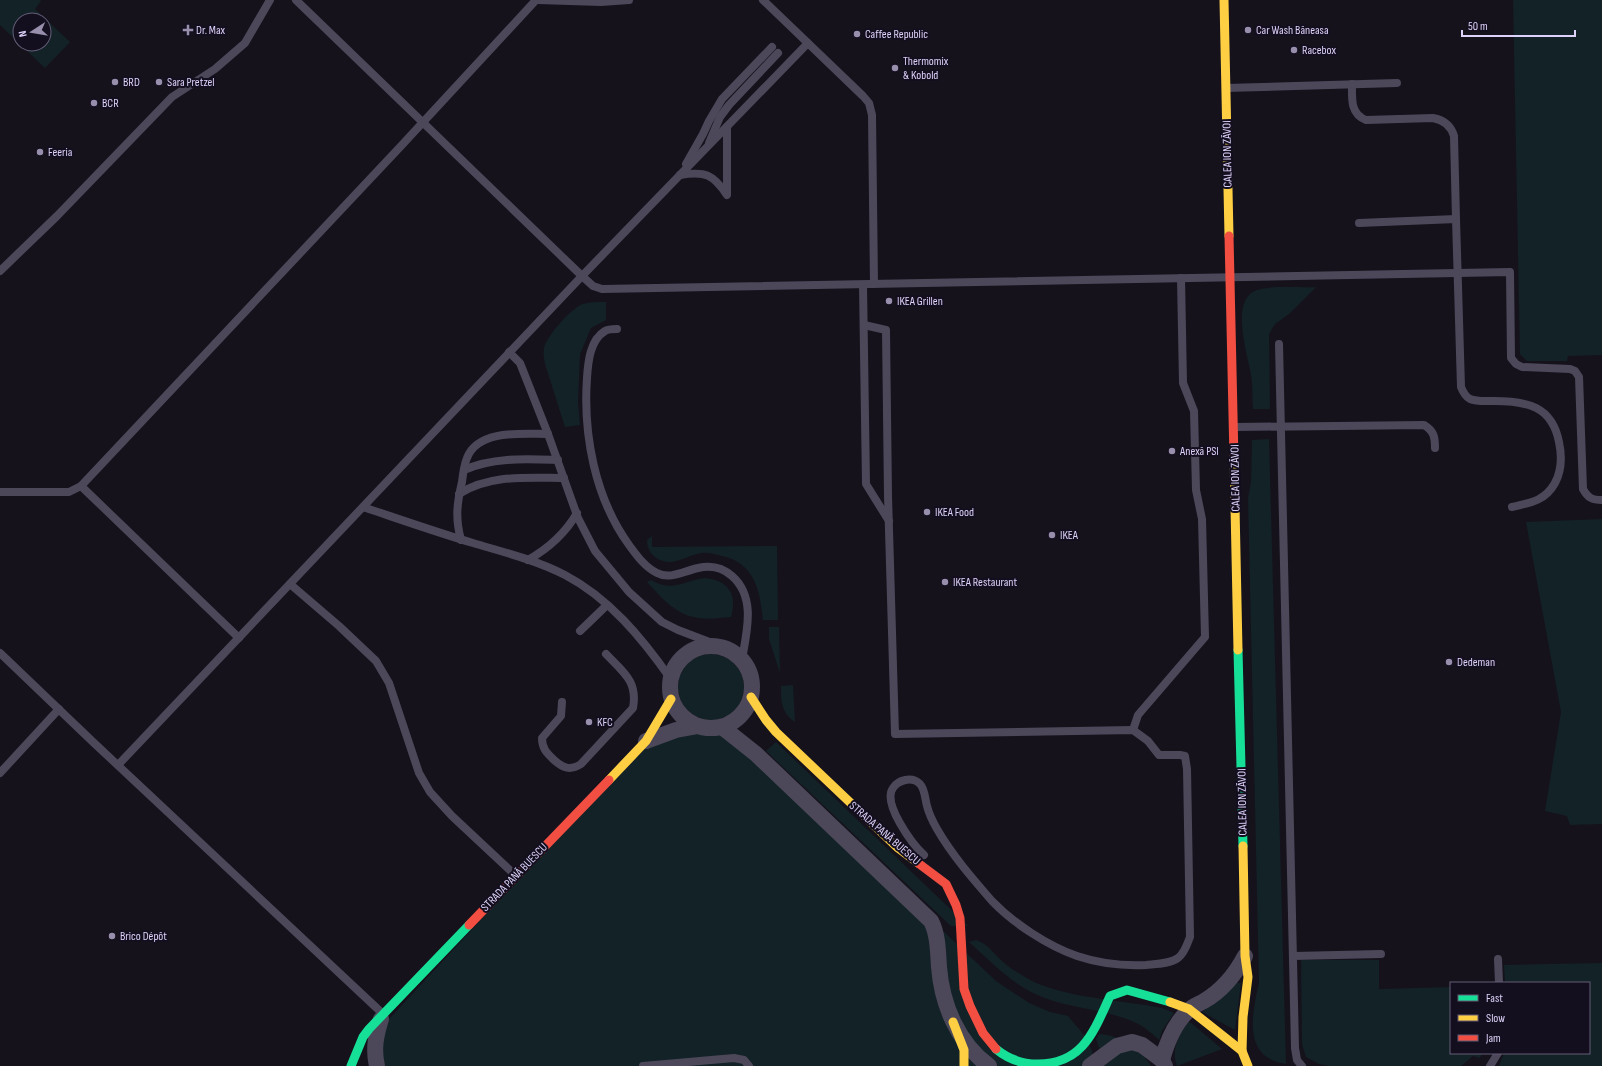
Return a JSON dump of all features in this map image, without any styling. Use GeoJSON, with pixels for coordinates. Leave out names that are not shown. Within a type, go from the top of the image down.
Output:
{"type":"FeatureCollection","features":[{"type":"Feature","properties":{"kind":"main road","name":"CALEA ION ZĂVOI"},"geometry":{"type":"LineString","coordinates":[[1224,0],[1245,956],[1248,977],[1243,1017],[1242,1051]]}},
{"type":"Feature","properties":{"kind":"main road","name":"STRADA PANĂ BUESCU"},"geometry":{"type":"LineString","coordinates":[[751,697],[776,732],[898,848],[946,884],[956,905],[960,918],[964,989],[970,1006],[976,1021],[990,1043],[1010,1059],[1031,1064],[1047,1064],[1062,1061],[1074,1055],[1083,1047],[1096,1026],[1110,996],[1127,990],[1163,999],[1189,1009],[1242,1051],[1248,1066]]}},
{"type":"Feature","properties":{"kind":"main road","name":"STRADA PANĂ BUESCU"},"geometry":{"type":"LineString","coordinates":[[351,1066],[364,1037],[383,1014],[646,741],[671,699]]}},
{"type":"Feature","properties":{"kind":"main road"},"geometry":{"type":"LineString","coordinates":[[953,1022],[964,1050],[964,1066]]}},
{"type":"Feature","properties":{"kind":"street"},"geometry":{"type":"LineString","coordinates":[[705,646],[720,646],[730,650],[742,659],[751,676],[751,697],[747,708],[735,720],[722,727],[712,728],[698,726],[686,720],[677,711],[671,699],[669,688],[670,678],[679,660],[687,653],[705,646]]}},
{"type":"Feature","properties":{"kind":"street","name":"STRADA PANĂ BUESCU"},"geometry":{"type":"LineString","coordinates":[[646,741],[676,730],[698,726]]}},
{"type":"Feature","properties":{"kind":"street"},"geometry":{"type":"LineString","coordinates":[[722,727],[756,754],[931,921],[935,933],[942,986],[946,1004],[953,1022],[973,1051],[989,1066]]}},
{"type":"Feature","properties":{"kind":"street"},"geometry":{"type":"LineString","coordinates":[[1164,1063],[1166,1045],[1173,1030],[1189,1009],[1204,1001],[1227,984],[1234,976],[1245,956]]}},
{"type":"Feature","properties":{"kind":"street","name":"STRADA PANĂ BUESCU"},"geometry":{"type":"LineString","coordinates":[[377,1066],[375,1058],[375,1040],[383,1014]]}},
{"type":"Feature","properties":{"kind":"street"},"geometry":{"type":"LineString","coordinates":[[1090,1066],[1117,1046],[1132,1042],[1142,1045],[1164,1063]]}},
{"type":"Feature","properties":{"kind":"lane"},"geometry":{"type":"LineString","coordinates":[[0,271],[57,216],[172,97],[215,69],[245,43],[270,0]]}},
{"type":"Feature","properties":{"kind":"lane"},"geometry":{"type":"LineString","coordinates":[[296,0],[582,276],[593,286],[602,289],[1510,272],[1511,358],[1516,364],[1522,367],[1570,369],[1575,371],[1578,377],[1583,489],[1587,497],[1593,500],[1602,500]]}},
{"type":"Feature","properties":{"kind":"lane"},"geometry":{"type":"LineString","coordinates":[[0,492],[69,492],[81,486],[537,0],[601,2],[629,0]]}},
{"type":"Feature","properties":{"kind":"lane"},"geometry":{"type":"LineString","coordinates":[[763,0],[864,96],[869,103],[871,109],[873,139],[874,284]]}},
{"type":"Feature","properties":{"kind":"lane"},"geometry":{"type":"LineString","coordinates":[[118,765],[582,276],[808,43]]}},
{"type":"Feature","properties":{"kind":"lane"},"geometry":{"type":"LineString","coordinates":[[680,176],[722,99],[775,50],[720,117],[707,148]]}},
{"type":"Feature","properties":{"kind":"lane"},"geometry":{"type":"LineString","coordinates":[[1226,88],[1397,83]]}},
{"type":"Feature","properties":{"kind":"lane"},"geometry":{"type":"LineString","coordinates":[[1352,84],[1353,104],[1355,111],[1361,118],[1366,120],[1439,119],[1449,126],[1454,136],[1460,380],[1464,393],[1469,399],[1475,401],[1515,401],[1539,409],[1548,416],[1555,428],[1562,462],[1559,473],[1551,490],[1545,497],[1538,501],[1512,507]]}},
{"type":"Feature","properties":{"kind":"lane"},"geometry":{"type":"LineString","coordinates":[[680,176],[694,173],[705,174],[718,182],[728,195],[727,127]]}},
{"type":"Feature","properties":{"kind":"lane"},"geometry":{"type":"LineString","coordinates":[[1359,223],[1456,219]]}},
{"type":"Feature","properties":{"kind":"lane"},"geometry":{"type":"LineString","coordinates":[[1134,730],[1138,715],[1205,638],[1202,519],[1196,490],[1194,411],[1183,383],[1181,278]]}},
{"type":"Feature","properties":{"kind":"lane"},"geometry":{"type":"LineString","coordinates":[[863,284],[866,484],[890,522]]}},
{"type":"Feature","properties":{"kind":"lane"},"geometry":{"type":"LineString","coordinates":[[864,325],[886,330],[896,734],[1134,730],[1148,741],[1158,755],[1185,756],[1187,761],[1190,937],[1185,950],[1178,958],[1168,962],[1134,965],[1097,961],[1078,956],[1031,932],[1002,912],[965,870],[931,818],[923,790],[919,783],[908,780],[898,782],[890,793],[890,800],[894,811],[915,847],[940,870],[946,884]]}},
{"type":"Feature","properties":{"kind":"lane"},"geometry":{"type":"LineString","coordinates":[[617,329],[606,331],[597,339],[590,355],[586,393],[594,466],[608,510],[617,529],[631,548],[641,561],[654,572],[672,575],[710,566],[719,568],[729,573],[736,580],[742,588],[748,609],[742,659]]}},
{"type":"Feature","properties":{"kind":"lane"},"geometry":{"type":"LineString","coordinates":[[1279,344],[1295,1048],[1297,1060],[1302,1066]]}},
{"type":"Feature","properties":{"kind":"lane"},"geometry":{"type":"LineString","coordinates":[[510,352],[520,363],[558,460],[576,513],[587,538],[595,551],[629,592],[652,614],[673,628],[720,646]]}},
{"type":"Feature","properties":{"kind":"lane"},"geometry":{"type":"LineString","coordinates":[[1234,427],[1424,425],[1430,429],[1434,436],[1435,448]]}},
{"type":"Feature","properties":{"kind":"lane"},"geometry":{"type":"LineString","coordinates":[[461,540],[457,523],[457,506],[464,470],[471,451],[479,442],[501,435],[548,434]]}},
{"type":"Feature","properties":{"kind":"lane"},"geometry":{"type":"LineString","coordinates":[[464,470],[478,464],[490,462],[558,460]]}},
{"type":"Feature","properties":{"kind":"lane"},"geometry":{"type":"LineString","coordinates":[[459,494],[476,484],[491,480],[564,478]]}},
{"type":"Feature","properties":{"kind":"lane"},"geometry":{"type":"LineString","coordinates":[[81,486],[239,638]]}},
{"type":"Feature","properties":{"kind":"lane"},"geometry":{"type":"LineString","coordinates":[[363,507],[461,540],[528,560],[564,574],[580,584],[607,606],[637,634],[670,678]]}},
{"type":"Feature","properties":{"kind":"lane"},"geometry":{"type":"LineString","coordinates":[[528,560],[539,554],[558,538],[567,528],[576,513]]}},
{"type":"Feature","properties":{"kind":"lane"},"geometry":{"type":"LineString","coordinates":[[290,584],[339,626],[376,661],[389,683],[419,773],[430,792],[452,816],[515,876]]}},
{"type":"Feature","properties":{"kind":"lane"},"geometry":{"type":"LineString","coordinates":[[580,631],[607,606]]}},
{"type":"Feature","properties":{"kind":"lane"},"geometry":{"type":"LineString","coordinates":[[0,653],[383,1014]]}},
{"type":"Feature","properties":{"kind":"lane"},"geometry":{"type":"LineString","coordinates":[[562,702],[561,716],[542,738],[542,745],[545,751],[561,767],[569,769],[575,768],[581,764],[633,708],[634,701],[632,683],[606,654]]}},
{"type":"Feature","properties":{"kind":"lane"},"geometry":{"type":"LineString","coordinates":[[0,773],[59,709]]}},
{"type":"Feature","properties":{"kind":"lane"},"geometry":{"type":"LineString","coordinates":[[1293,956],[1380,954]]}},
{"type":"Feature","properties":{"kind":"lane"},"geometry":{"type":"LineString","coordinates":[[1498,960],[1499,982]]}},
{"type":"Feature","properties":{"kind":"lane"},"geometry":{"type":"LineString","coordinates":[[1490,1066],[1497,1054]]}},
{"type":"Feature","properties":{"kind":"lane"},"geometry":{"type":"LineString","coordinates":[[643,1066],[734,1058],[744,1060],[750,1066]]}},
{"type":"Feature","properties":{"kind":"shaded area"},"geometry":{"type":"Polygon","coordinates":[[[0,0],[41,1],[35,9],[38,12],[12,12],[12,36],[0,25],[0,0]]]}},
{"type":"Feature","properties":{"kind":"shaded area"},"geometry":{"type":"Polygon","coordinates":[[[1513,0],[1602,0],[1602,355],[1568,356],[1567,361],[1527,361],[1520,354],[1513,0]]]}},
{"type":"Feature","properties":{"kind":"shaded area"},"geometry":{"type":"Polygon","coordinates":[[[52,25],[70,42],[45,68],[28,52],[52,52],[52,25]]]}},
{"type":"Feature","properties":{"kind":"shaded area"},"geometry":{"type":"Polygon","coordinates":[[[1316,287],[1289,314],[1275,324],[1269,334],[1270,409],[1253,409],[1252,379],[1242,328],[1244,304],[1249,295],[1263,288],[1316,287]]]}},
{"type":"Feature","properties":{"kind":"shaded area"},"geometry":{"type":"Polygon","coordinates":[[[606,302],[606,320],[591,328],[580,354],[578,403],[580,425],[565,427],[545,364],[544,348],[550,336],[567,316],[578,306],[588,303],[606,302]]]}},
{"type":"Feature","properties":{"kind":"shaded area"},"geometry":{"type":"Polygon","coordinates":[[[1269,439],[1286,1064],[1272,1060],[1262,1053],[1256,1044],[1253,1033],[1254,1008],[1259,983],[1248,498],[1251,482],[1252,440],[1269,439]]]}},
{"type":"Feature","properties":{"kind":"shaded area"},"geometry":{"type":"Polygon","coordinates":[[[1602,519],[1602,824],[1570,825],[1567,816],[1545,811],[1561,712],[1526,522],[1602,519]]]}},
{"type":"Feature","properties":{"kind":"shaded area"},"geometry":{"type":"Polygon","coordinates":[[[652,536],[652,547],[777,546],[778,620],[763,620],[760,599],[754,580],[742,565],[733,560],[706,553],[697,554],[671,562],[662,561],[651,553],[647,545],[647,540],[652,536]]]}},
{"type":"Feature","properties":{"kind":"shaded area"},"geometry":{"type":"Polygon","coordinates":[[[704,578],[719,582],[725,585],[729,590],[733,601],[731,617],[698,618],[687,615],[674,608],[647,582],[651,580],[659,584],[671,586],[704,578]]]}},
{"type":"Feature","properties":{"kind":"shaded area"},"geometry":{"type":"Polygon","coordinates":[[[769,627],[779,627],[780,673],[769,639],[769,627]]]}},
{"type":"Feature","properties":{"kind":"shaded area"},"geometry":{"type":"Polygon","coordinates":[[[711,654],[724,657],[734,664],[741,674],[744,687],[741,700],[734,710],[724,717],[711,720],[698,717],[688,710],[681,700],[678,687],[681,674],[688,664],[698,657],[711,654]]]}},
{"type":"Feature","properties":{"kind":"shaded area"},"geometry":{"type":"Polygon","coordinates":[[[793,685],[795,722],[784,711],[781,697],[781,686],[793,685]]]}},
{"type":"Feature","properties":{"kind":"shaded area"},"geometry":{"type":"Polygon","coordinates":[[[698,726],[712,728],[722,727],[756,754],[996,981],[1029,1003],[1050,1012],[1068,1016],[1085,1036],[1092,1051],[1093,1066],[377,1066],[378,1031],[646,741],[698,726]]]}},
{"type":"Feature","properties":{"kind":"shaded area"},"geometry":{"type":"Polygon","coordinates":[[[776,742],[968,926],[951,926],[766,751],[776,742]]]}},
{"type":"Feature","properties":{"kind":"shaded area"},"geometry":{"type":"Polygon","coordinates":[[[976,940],[987,946],[1002,961],[1020,974],[1044,986],[1068,993],[1152,1006],[1174,1013],[1162,1031],[1159,1040],[1142,1026],[1130,1020],[1106,1013],[1067,1005],[1042,997],[1022,987],[995,966],[969,942],[976,940]]]}},
{"type":"Feature","properties":{"kind":"shaded area"},"geometry":{"type":"Polygon","coordinates":[[[1301,960],[1379,960],[1379,989],[1450,987],[1450,1054],[1482,1054],[1480,1058],[1473,1056],[1461,1066],[1329,1066],[1319,1064],[1306,1057],[1302,1044],[1301,960]]]}},
{"type":"Feature","properties":{"kind":"shaded area"},"geometry":{"type":"Polygon","coordinates":[[[1602,963],[1602,1066],[1499,1066],[1504,1054],[1590,1054],[1590,982],[1505,982],[1504,965],[1602,963]]]}},
{"type":"Feature","properties":{"kind":"shaded area"},"geometry":{"type":"Polygon","coordinates":[[[1236,983],[1241,983],[1235,1030],[1202,1012],[1236,983]]]}},
{"type":"Feature","properties":{"kind":"shaded area"},"geometry":{"type":"Polygon","coordinates":[[[1188,1022],[1222,1049],[1177,1066],[1175,1060],[1176,1043],[1188,1022]]]}},
{"type":"Feature","properties":{"kind":"shaded area"},"geometry":{"type":"Polygon","coordinates":[[[1099,1034],[1114,1037],[1129,1044],[1146,1059],[1151,1066],[1102,1066],[1102,1056],[1096,1039],[1099,1034]]]}},
{"type":"Feature","properties":{"kind":"traffic: fast"},"geometry":{"type":"LineString","coordinates":[[1238,650],[1243,846]]}},
{"type":"Feature","properties":{"kind":"traffic: fast"},"geometry":{"type":"LineString","coordinates":[[351,1066],[363,1037],[369,1029],[469,925]]}},
{"type":"Feature","properties":{"kind":"traffic: fast"},"geometry":{"type":"LineString","coordinates":[[996,1049],[1005,1056],[1021,1062],[1038,1064],[1053,1063],[1076,1052],[1085,1043],[1092,1033],[1110,996],[1127,990],[1170,1002]]}},
{"type":"Feature","properties":{"kind":"traffic: slow"},"geometry":{"type":"LineString","coordinates":[[1224,0],[1229,236]]}},
{"type":"Feature","properties":{"kind":"traffic: slow"},"geometry":{"type":"LineString","coordinates":[[1234,459],[1238,650]]}},
{"type":"Feature","properties":{"kind":"traffic: slow"},"geometry":{"type":"LineString","coordinates":[[751,697],[776,732],[898,848],[918,863]]}},
{"type":"Feature","properties":{"kind":"traffic: slow"},"geometry":{"type":"LineString","coordinates":[[609,780],[646,741],[671,699]]}},
{"type":"Feature","properties":{"kind":"traffic: slow"},"geometry":{"type":"LineString","coordinates":[[1242,1051],[1243,1017],[1248,977],[1245,956],[1243,846]]}},
{"type":"Feature","properties":{"kind":"traffic: slow"},"geometry":{"type":"LineString","coordinates":[[1170,1002],[1189,1009],[1242,1051],[1248,1066]]}},
{"type":"Feature","properties":{"kind":"traffic: slow"},"geometry":{"type":"LineString","coordinates":[[953,1022],[964,1050],[964,1066]]}},
{"type":"Feature","properties":{"kind":"traffic: jam"},"geometry":{"type":"LineString","coordinates":[[1229,236],[1234,459]]}},
{"type":"Feature","properties":{"kind":"traffic: jam"},"geometry":{"type":"LineString","coordinates":[[469,925],[609,780]]}},
{"type":"Feature","properties":{"kind":"traffic: jam"},"geometry":{"type":"LineString","coordinates":[[918,863],[946,884],[956,905],[960,918],[964,989],[970,1006],[983,1033],[996,1049]]}},
{"type":"Feature","properties":{"kind":"place","name":"Dr. Max"},"geometry":{"type":"Point","coordinates":[188,30]}},
{"type":"Feature","properties":{"kind":"place","name":"Car Wash Băneasa"},"geometry":{"type":"Point","coordinates":[1248,30]}},
{"type":"Feature","properties":{"kind":"place","name":"Caffee Republic"},"geometry":{"type":"Point","coordinates":[857,34]}},
{"type":"Feature","properties":{"kind":"place","name":"Racebox"},"geometry":{"type":"Point","coordinates":[1294,50]}},
{"type":"Feature","properties":{"kind":"place","name":"Thermomix & Kobold"},"geometry":{"type":"Point","coordinates":[895,68]}},
{"type":"Feature","properties":{"kind":"place","name":"BRD"},"geometry":{"type":"Point","coordinates":[115,82]}},
{"type":"Feature","properties":{"kind":"place","name":"Sara Pretzel"},"geometry":{"type":"Point","coordinates":[159,82]}},
{"type":"Feature","properties":{"kind":"place","name":"BCR"},"geometry":{"type":"Point","coordinates":[94,103]}},
{"type":"Feature","properties":{"kind":"place","name":"Feeria"},"geometry":{"type":"Point","coordinates":[40,152]}},
{"type":"Feature","properties":{"kind":"place","name":"IKEA Grillen"},"geometry":{"type":"Point","coordinates":[889,301]}},
{"type":"Feature","properties":{"kind":"place","name":"Anexă PSI"},"geometry":{"type":"Point","coordinates":[1172,451]}},
{"type":"Feature","properties":{"kind":"place","name":"IKEA Food"},"geometry":{"type":"Point","coordinates":[927,512]}},
{"type":"Feature","properties":{"kind":"place","name":"IKEA"},"geometry":{"type":"Point","coordinates":[1052,535]}},
{"type":"Feature","properties":{"kind":"place","name":"IKEA Restaurant"},"geometry":{"type":"Point","coordinates":[945,582]}},
{"type":"Feature","properties":{"kind":"place","name":"Dedeman"},"geometry":{"type":"Point","coordinates":[1449,662]}},
{"type":"Feature","properties":{"kind":"place","name":"KFC"},"geometry":{"type":"Point","coordinates":[589,722]}},
{"type":"Feature","properties":{"kind":"place","name":"Brico Dépôt"},"geometry":{"type":"Point","coordinates":[112,936]}}]}
